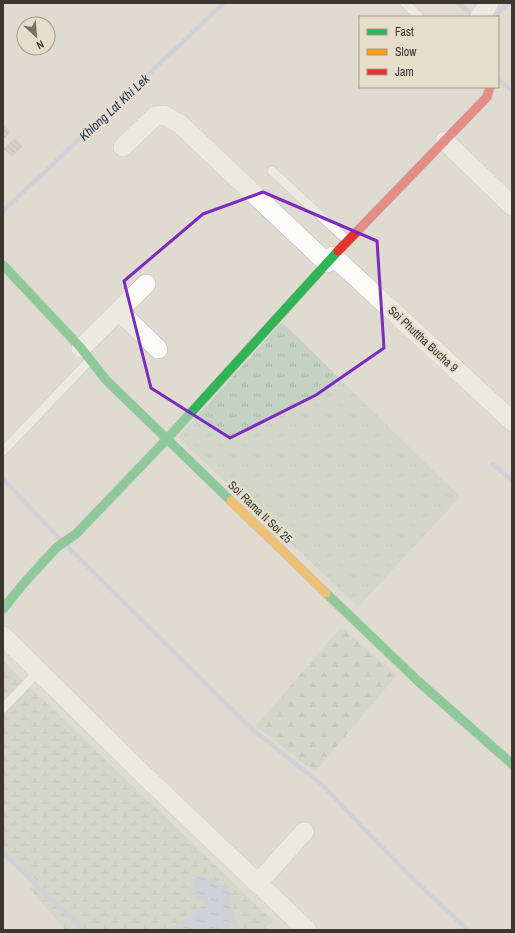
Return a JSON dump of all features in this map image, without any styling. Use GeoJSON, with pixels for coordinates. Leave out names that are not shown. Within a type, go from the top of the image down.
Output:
{"type":"FeatureCollection","features":[{"type":"Feature","properties":{"kind":"street"},"geometry":{"type":"LineString","coordinates":[[481,16],[488,3]]}},
{"type":"Feature","properties":{"kind":"street"},"geometry":{"type":"LineString","coordinates":[[3,609],[24,583],[57,547],[76,534],[167,439],[330,260],[487,97],[490,88]]}},
{"type":"Feature","properties":{"kind":"street","name":"Soi Phuttha Bucha 9"},"geometry":{"type":"LineString","coordinates":[[123,147],[155,116],[164,115],[180,124],[330,260],[512,421]]}},
{"type":"Feature","properties":{"kind":"street"},"geometry":{"type":"LineString","coordinates":[[445,141],[512,206]]}},
{"type":"Feature","properties":{"kind":"street","name":"Soi Rama II Soi 25"},"geometry":{"type":"LineString","coordinates":[[3,265],[86,354],[106,380],[420,682],[512,764]]}},
{"type":"Feature","properties":{"kind":"street"},"geometry":{"type":"LineString","coordinates":[[86,354],[119,311],[146,284]]}},
{"type":"Feature","properties":{"kind":"street"},"geometry":{"type":"LineString","coordinates":[[119,311],[158,349]]}},
{"type":"Feature","properties":{"kind":"street"},"geometry":{"type":"LineString","coordinates":[[4,639],[306,930]]}},
{"type":"Feature","properties":{"kind":"street"},"geometry":{"type":"LineString","coordinates":[[258,883],[304,832]]}},
{"type":"Feature","properties":{"kind":"lane"},"geometry":{"type":"LineString","coordinates":[[405,3],[418,16]]}},
{"type":"Feature","properties":{"kind":"lane"},"geometry":{"type":"LineString","coordinates":[[272,171],[348,241]]}},
{"type":"Feature","properties":{"kind":"lane"},"geometry":{"type":"LineString","coordinates":[[3,451],[86,354]]}},
{"type":"Feature","properties":{"kind":"lane"},"geometry":{"type":"LineString","coordinates":[[3,708],[38,672]]}},
{"type":"Feature","properties":{"kind":"highlighted area"},"geometry":{"type":"Polygon","coordinates":[[[263,192],[377,241],[384,348],[316,395],[230,438],[151,388],[124,281],[203,214],[263,192]]]}},
{"type":"Feature","properties":{"kind":"green space"},"geometry":{"type":"Polygon","coordinates":[[[282,322],[460,497],[358,607],[178,437],[282,322]]]}},
{"type":"Feature","properties":{"kind":"green space"},"geometry":{"type":"Polygon","coordinates":[[[341,627],[397,675],[315,772],[256,726],[341,627]]]}},
{"type":"Feature","properties":{"kind":"green space"},"geometry":{"type":"Polygon","coordinates":[[[3,661],[273,921],[264,930],[229,930],[230,926],[240,926],[233,912],[231,892],[204,904],[189,917],[163,930],[65,930],[29,888],[36,880],[3,850],[3,661]]]}},
{"type":"Feature","properties":{"kind":"water"},"geometry":{"type":"Polygon","coordinates":[[[194,874],[215,880],[231,892],[233,912],[240,927],[231,926],[229,930],[163,930],[189,917],[204,904],[193,894],[194,874]]]}},
{"type":"Feature","properties":{"kind":"building"},"geometry":{"type":"Polygon","coordinates":[[[3,125],[10,132],[3,139],[3,125]]]}},
{"type":"Feature","properties":{"kind":"building"},"geometry":{"type":"Polygon","coordinates":[[[15,138],[22,146],[12,156],[4,149],[15,138]]]}},
{"type":"Feature","properties":{"kind":"waterway","name":"Khlong Lat Khi Lek"},"geometry":{"type":"LineString","coordinates":[[3,211],[224,3]]}},
{"type":"Feature","properties":{"kind":"waterway"},"geometry":{"type":"LineString","coordinates":[[458,3],[474,16]]}},
{"type":"Feature","properties":{"kind":"waterway"},"geometry":{"type":"LineString","coordinates":[[494,16],[509,3]]}},
{"type":"Feature","properties":{"kind":"waterway"},"geometry":{"type":"LineString","coordinates":[[499,81],[512,90]]}},
{"type":"Feature","properties":{"kind":"waterway"},"geometry":{"type":"LineString","coordinates":[[493,465],[512,480]]}},
{"type":"Feature","properties":{"kind":"waterway"},"geometry":{"type":"LineString","coordinates":[[3,479],[60,539]]}},
{"type":"Feature","properties":{"kind":"waterway"},"geometry":{"type":"LineString","coordinates":[[68,547],[253,730],[321,784],[411,877],[468,930]]}},
{"type":"Feature","properties":{"kind":"waterway"},"geometry":{"type":"LineString","coordinates":[[3,853],[84,930]]}},
{"type":"Feature","properties":{"kind":"traffic: fast"},"geometry":{"type":"LineString","coordinates":[[3,609],[24,583],[57,547],[76,534],[167,439],[338,251]]}},
{"type":"Feature","properties":{"kind":"traffic: fast"},"geometry":{"type":"LineString","coordinates":[[3,265],[81,348],[106,380],[231,501]]}},
{"type":"Feature","properties":{"kind":"traffic: fast"},"geometry":{"type":"LineString","coordinates":[[326,593],[419,682],[512,764]]}},
{"type":"Feature","properties":{"kind":"traffic: slow"},"geometry":{"type":"LineString","coordinates":[[231,501],[326,593]]}},
{"type":"Feature","properties":{"kind":"traffic: jam"},"geometry":{"type":"LineString","coordinates":[[338,251],[487,97],[490,88]]}}]}
